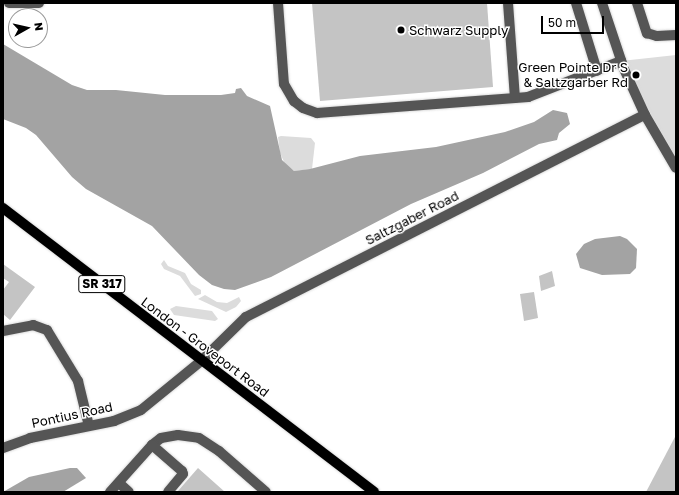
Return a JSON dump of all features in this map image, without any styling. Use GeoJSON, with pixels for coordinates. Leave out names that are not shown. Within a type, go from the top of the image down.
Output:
{"type":"FeatureCollection","features":[{"type":"Feature","properties":{"kind":"main road","name":"London - Groveport Road"},"geometry":{"type":"LineString","coordinates":[[3,208],[374,492]]}},
{"type":"Feature","properties":{"kind":"street"},"geometry":{"type":"LineString","coordinates":[[9,3],[39,3]]}},
{"type":"Feature","properties":{"kind":"street"},"geometry":{"type":"LineString","coordinates":[[278,3],[284,84],[294,101],[310,111],[317,113],[515,98],[536,95],[621,61]]}},
{"type":"Feature","properties":{"kind":"street"},"geometry":{"type":"LineString","coordinates":[[508,3],[515,98]]}},
{"type":"Feature","properties":{"kind":"street"},"geometry":{"type":"LineString","coordinates":[[576,3],[597,71]]}},
{"type":"Feature","properties":{"kind":"street"},"geometry":{"type":"LineString","coordinates":[[602,3],[621,61],[645,115],[676,168]]}},
{"type":"Feature","properties":{"kind":"street"},"geometry":{"type":"LineString","coordinates":[[637,3],[646,33],[657,36],[676,35]]}},
{"type":"Feature","properties":{"kind":"street","name":"Saltzgaber Road"},"geometry":{"type":"LineString","coordinates":[[201,361],[237,323],[251,314],[645,115]]}},
{"type":"Feature","properties":{"kind":"street"},"geometry":{"type":"LineString","coordinates":[[3,331],[33,325],[47,330],[78,381],[89,426]]}},
{"type":"Feature","properties":{"kind":"street","name":"Pontius Road"},"geometry":{"type":"LineString","coordinates":[[3,448],[30,438],[114,421],[141,410],[201,361]]}},
{"type":"Feature","properties":{"kind":"street"},"geometry":{"type":"LineString","coordinates":[[110,492],[160,438],[178,435],[199,438],[219,451],[266,492]]}},
{"type":"Feature","properties":{"kind":"street"},"geometry":{"type":"LineString","coordinates":[[152,445],[182,471],[183,474],[168,492]]}},
{"type":"Feature","properties":{"kind":"street"},"geometry":{"type":"LineString","coordinates":[[119,483],[128,492]]}},
{"type":"Feature","properties":{"kind":"shaded area"},"geometry":{"type":"Polygon","coordinates":[[[3,44],[72,85],[87,90],[116,90],[165,95],[221,95],[235,93],[236,89],[241,88],[247,96],[270,106],[282,160],[294,171],[310,169],[360,156],[436,147],[505,132],[534,122],[553,110],[567,113],[570,124],[559,133],[557,140],[539,144],[483,173],[411,204],[271,277],[235,290],[224,289],[212,285],[199,275],[152,226],[86,189],[72,177],[36,135],[26,128],[3,119],[3,44]]]}},
{"type":"Feature","properties":{"kind":"shaded area"},"geometry":{"type":"Polygon","coordinates":[[[676,55],[676,168],[621,61],[676,55]]]}},
{"type":"Feature","properties":{"kind":"shaded area"},"geometry":{"type":"Polygon","coordinates":[[[278,137],[311,138],[315,143],[312,169],[294,171],[285,164],[280,153],[278,137]]]}},
{"type":"Feature","properties":{"kind":"shaded area"},"geometry":{"type":"Polygon","coordinates":[[[620,236],[627,239],[637,249],[636,268],[630,274],[602,275],[580,268],[576,254],[584,244],[595,239],[620,236]]]}},
{"type":"Feature","properties":{"kind":"shaded area"},"geometry":{"type":"Polygon","coordinates":[[[164,260],[168,266],[185,273],[191,284],[201,290],[201,294],[195,296],[180,276],[164,269],[161,264],[164,260]]]}},
{"type":"Feature","properties":{"kind":"shaded area"},"geometry":{"type":"Polygon","coordinates":[[[205,295],[217,302],[227,303],[239,297],[241,301],[236,307],[226,312],[198,299],[205,295]]]}},
{"type":"Feature","properties":{"kind":"shaded area"},"geometry":{"type":"Polygon","coordinates":[[[176,306],[212,311],[218,319],[215,321],[174,315],[170,309],[176,306]]]}},
{"type":"Feature","properties":{"kind":"shaded area"},"geometry":{"type":"Polygon","coordinates":[[[70,468],[77,468],[86,478],[63,492],[3,492],[29,477],[70,468]]]}},
{"type":"Feature","properties":{"kind":"building","name":"Schwarz Supply"},"geometry":{"type":"Polygon","coordinates":[[[312,3],[487,3],[493,87],[320,101],[312,3]]]}},
{"type":"Feature","properties":{"kind":"building"},"geometry":{"type":"Polygon","coordinates":[[[3,264],[35,287],[10,320],[3,314],[3,290],[9,282],[3,278],[3,264]]]}},
{"type":"Feature","properties":{"kind":"building"},"geometry":{"type":"Polygon","coordinates":[[[552,271],[555,286],[541,291],[539,276],[552,271]]]}},
{"type":"Feature","properties":{"kind":"building"},"geometry":{"type":"Polygon","coordinates":[[[534,292],[538,318],[524,321],[520,294],[534,292]]]}},
{"type":"Feature","properties":{"kind":"building"},"geometry":{"type":"Polygon","coordinates":[[[676,435],[676,492],[646,492],[676,435]]]}},
{"type":"Feature","properties":{"kind":"building"},"geometry":{"type":"Polygon","coordinates":[[[198,468],[225,492],[177,492],[198,468]]]}},
{"type":"Feature","properties":{"kind":"place","name":"Schwarz Supply"},"geometry":{"type":"Point","coordinates":[401,30]}},
{"type":"Feature","properties":{"kind":"place","name":"Green Pointe Dr S & Saltzgarber Rd"},"geometry":{"type":"Point","coordinates":[636,75]}}]}
